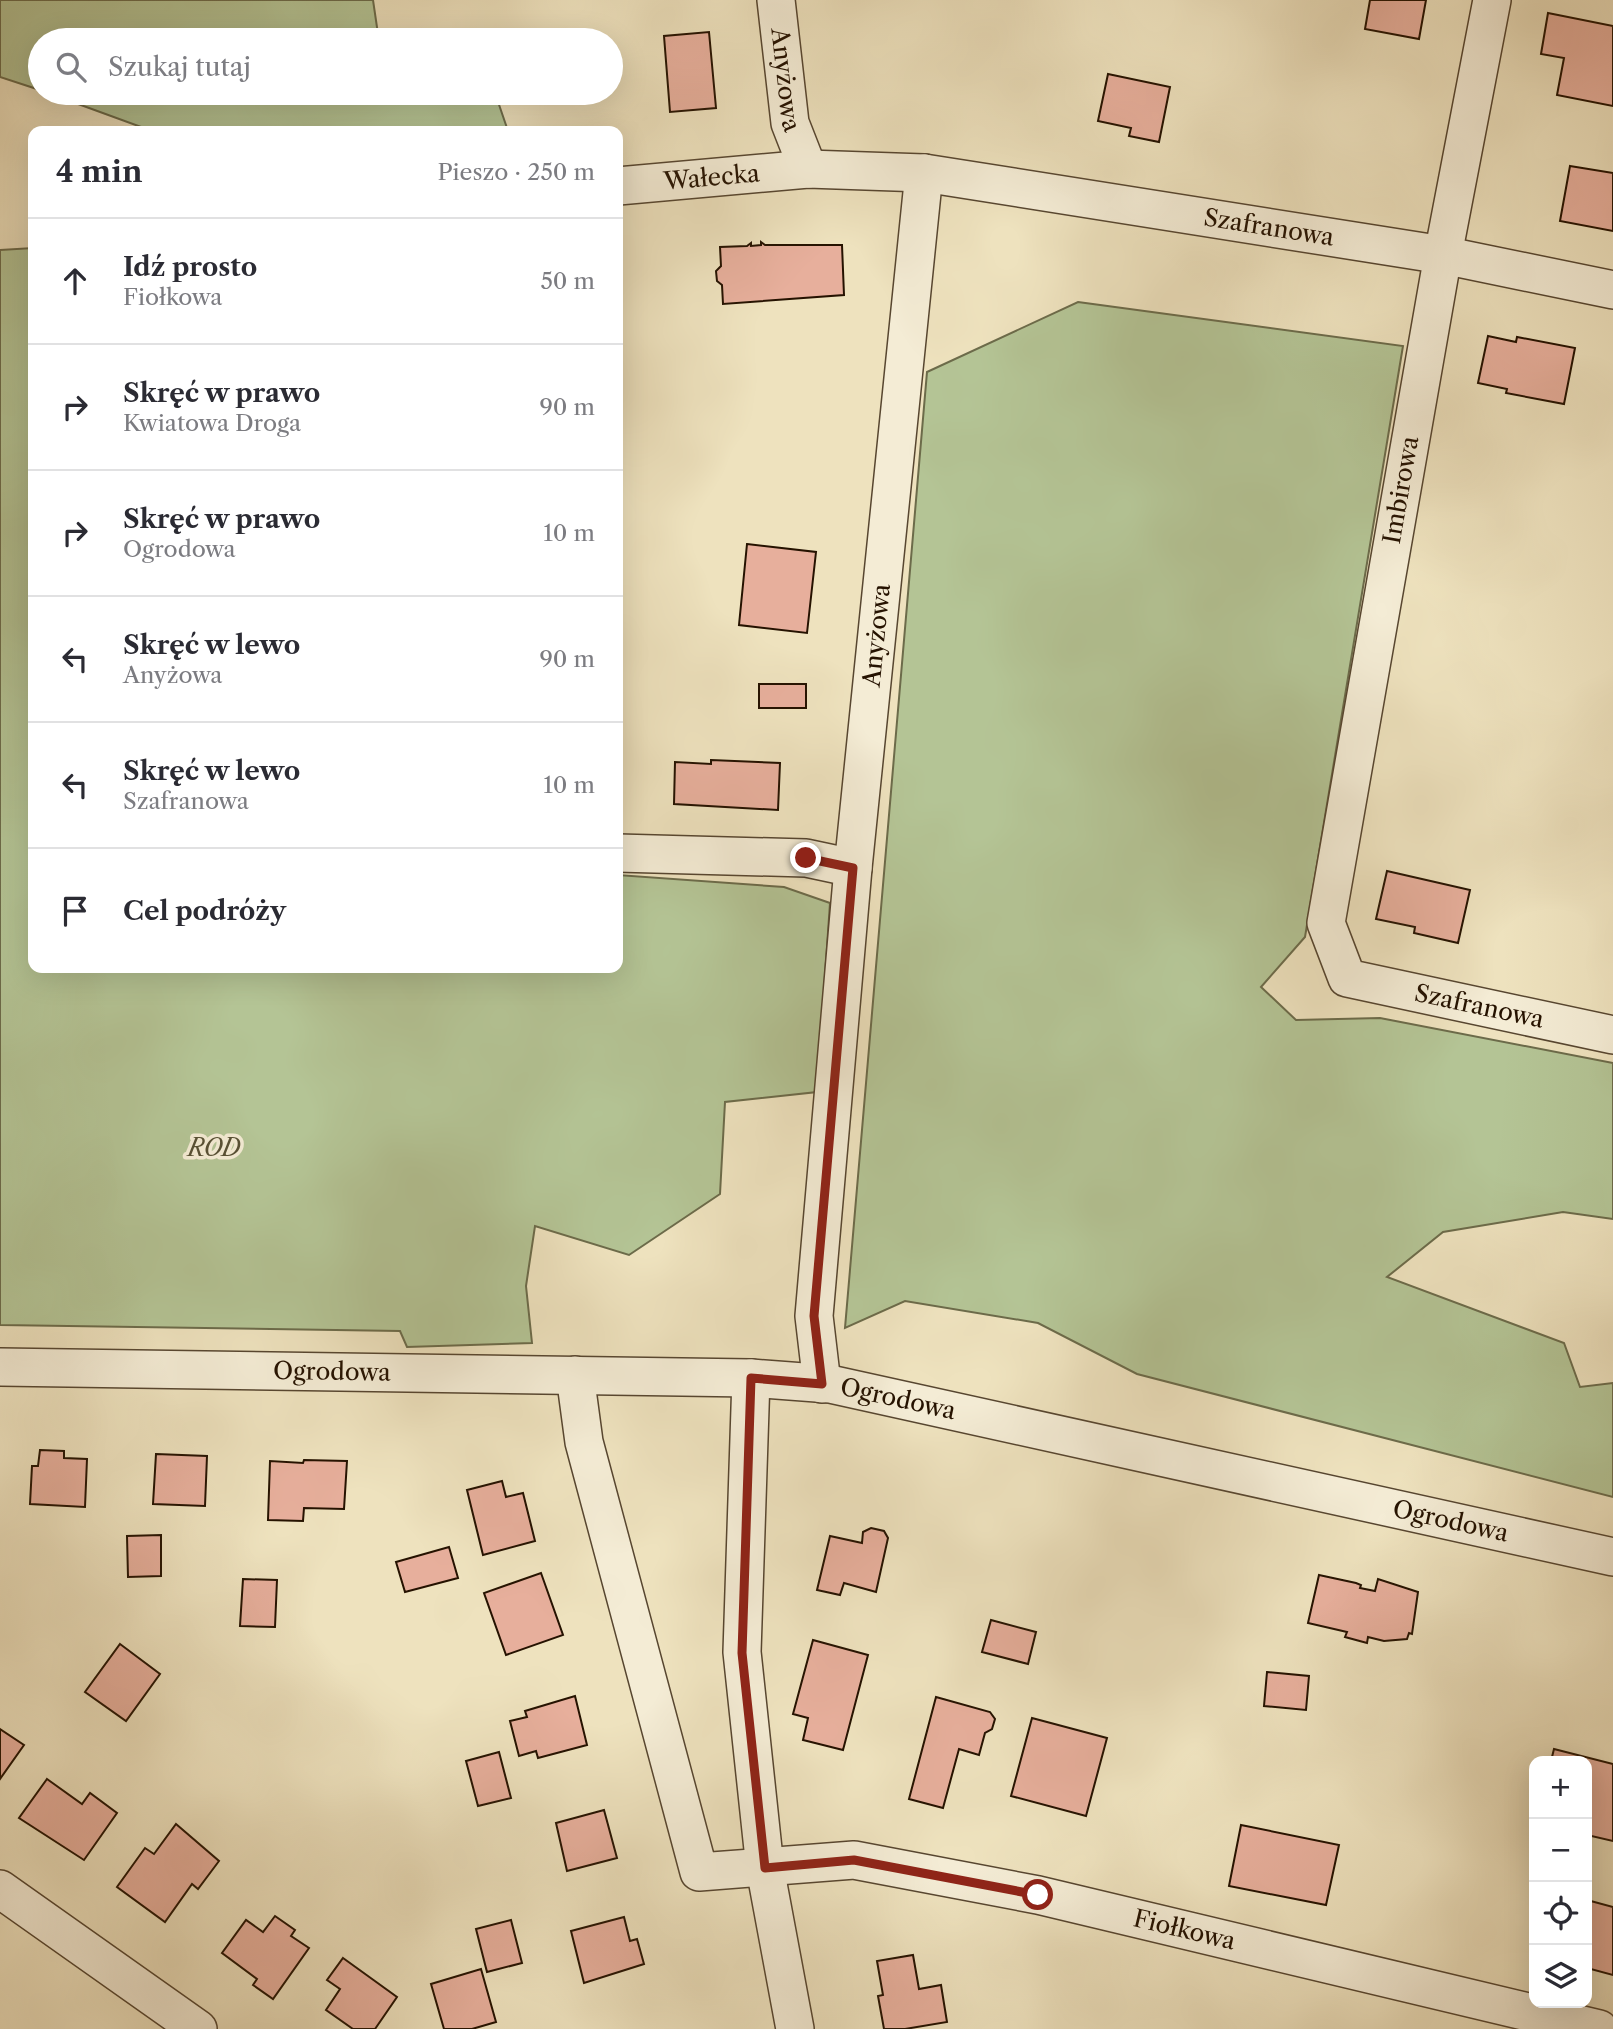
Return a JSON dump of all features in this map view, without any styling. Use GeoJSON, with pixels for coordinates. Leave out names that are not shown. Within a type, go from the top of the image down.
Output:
{"type":"FeatureCollection","features":[{"type":"Feature","properties":{"kind":"street","name":"Anyżowa"},"geometry":{"type":"LineString","coordinates":[[776,0],[790,123],[808,169]]}},
{"type":"Feature","properties":{"kind":"street","name":"Imbirowa"},"geometry":{"type":"LineString","coordinates":[[1348,978],[1326,923],[1443,256],[1492,0]]}},
{"type":"Feature","properties":{"kind":"street"},"geometry":{"type":"LineString","coordinates":[[808,169],[924,173]]}},
{"type":"Feature","properties":{"kind":"street","name":"Wałecka"},"geometry":{"type":"LineString","coordinates":[[623,186],[808,169]]}},
{"type":"Feature","properties":{"kind":"street","name":"Anyżowa"},"geometry":{"type":"LineString","coordinates":[[822,1384],[814,1316],[853,868],[924,173]]}},
{"type":"Feature","properties":{"kind":"street","name":"Szafranowa"},"geometry":{"type":"LineString","coordinates":[[924,173],[1443,256],[1613,290]]}},
{"type":"Feature","properties":{"kind":"street"},"geometry":{"type":"LineString","coordinates":[[623,853],[806,858],[853,868]]}},
{"type":"Feature","properties":{"kind":"street","name":"Szafranowa"},"geometry":{"type":"LineString","coordinates":[[1348,978],[1613,1035]]}},
{"type":"Feature","properties":{"kind":"street","name":"Ogrodowa"},"geometry":{"type":"LineString","coordinates":[[0,1367],[751,1378],[822,1384],[1613,1557]]}},
{"type":"Feature","properties":{"kind":"street","name":"Fiołkowa"},"geometry":{"type":"LineString","coordinates":[[575,1376],[584,1441],[699,1872],[854,1860],[1038,1895],[1599,2029]]}},
{"type":"Feature","properties":{"kind":"street"},"geometry":{"type":"LineString","coordinates":[[751,1378],[742,1653],[765,1868],[795,2029]]}},
{"type":"Feature","properties":{"kind":"street"},"geometry":{"type":"LineString","coordinates":[[0,1889],[198,2029]]}},
{"type":"Feature","properties":{"kind":"green space"},"geometry":{"type":"Polygon","coordinates":[[[0,0],[373,0],[377,28],[28,28],[28,86],[0,77],[0,0]]]}},
{"type":"Feature","properties":{"kind":"green space"},"geometry":{"type":"Polygon","coordinates":[[[81,105],[499,105],[506,126],[138,126],[81,105]]]}},
{"type":"Feature","properties":{"kind":"green space","name":"ROD"},"geometry":{"type":"Polygon","coordinates":[[[28,248],[28,973],[623,973],[623,875],[784,887],[830,903],[817,1092],[725,1102],[720,1194],[629,1255],[535,1226],[526,1286],[532,1343],[407,1347],[400,1331],[0,1325],[0,250],[28,248]]]}},
{"type":"Feature","properties":{"kind":"green space"},"geometry":{"type":"Polygon","coordinates":[[[1078,302],[1403,346],[1305,937],[1261,987],[1296,1020],[1380,1018],[1613,1063],[1613,1219],[1563,1212],[1443,1232],[1387,1277],[1564,1343],[1580,1387],[1613,1383],[1613,1497],[1137,1374],[1038,1323],[905,1301],[845,1328],[927,372],[1078,302]]]}},
{"type":"Feature","properties":{"kind":"building"},"geometry":{"type":"Polygon","coordinates":[[[1370,0],[1426,0],[1419,39],[1365,29],[1370,0]]]}},
{"type":"Feature","properties":{"kind":"building"},"geometry":{"type":"Polygon","coordinates":[[[1548,13],[1613,26],[1613,106],[1557,95],[1564,58],[1541,54],[1548,13]]]}},
{"type":"Feature","properties":{"kind":"building"},"geometry":{"type":"Polygon","coordinates":[[[709,32],[716,108],[670,112],[664,36],[709,32]]]}},
{"type":"Feature","properties":{"kind":"building"},"geometry":{"type":"Polygon","coordinates":[[[1108,74],[1170,87],[1159,142],[1129,136],[1131,128],[1098,121],[1108,74]]]}},
{"type":"Feature","properties":{"kind":"building"},"geometry":{"type":"Polygon","coordinates":[[[1570,166],[1613,173],[1613,231],[1560,221],[1570,166]]]}},
{"type":"Feature","properties":{"kind":"building"},"geometry":{"type":"Polygon","coordinates":[[[761,242],[765,245],[842,245],[844,295],[723,304],[722,285],[717,281],[716,271],[721,266],[720,247],[747,246],[751,243],[751,246],[761,245],[761,242]]]}},
{"type":"Feature","properties":{"kind":"building"},"geometry":{"type":"Polygon","coordinates":[[[1488,336],[1516,342],[1517,337],[1575,348],[1564,404],[1506,393],[1507,389],[1478,383],[1488,336]]]}},
{"type":"Feature","properties":{"kind":"building"},"geometry":{"type":"Polygon","coordinates":[[[747,544],[816,552],[807,633],[739,625],[747,544]]]}},
{"type":"Feature","properties":{"kind":"building"},"geometry":{"type":"Polygon","coordinates":[[[759,684],[806,684],[806,708],[759,708],[759,684]]]}},
{"type":"Feature","properties":{"kind":"building"},"geometry":{"type":"Polygon","coordinates":[[[711,760],[780,763],[778,810],[674,804],[675,762],[711,764],[711,760]]]}},
{"type":"Feature","properties":{"kind":"building"},"geometry":{"type":"Polygon","coordinates":[[[1387,871],[1470,890],[1458,943],[1414,933],[1415,927],[1376,919],[1387,871]]]}},
{"type":"Feature","properties":{"kind":"building"},"geometry":{"type":"Polygon","coordinates":[[[40,1450],[64,1451],[64,1458],[87,1459],[85,1507],[30,1504],[32,1466],[38,1466],[40,1450]]]}},
{"type":"Feature","properties":{"kind":"building"},"geometry":{"type":"Polygon","coordinates":[[[156,1454],[207,1456],[205,1506],[153,1504],[156,1454]]]}},
{"type":"Feature","properties":{"kind":"building"},"geometry":{"type":"Polygon","coordinates":[[[304,1460],[347,1461],[344,1509],[304,1508],[303,1521],[268,1520],[270,1461],[303,1463],[304,1460]]]}},
{"type":"Feature","properties":{"kind":"building"},"geometry":{"type":"Polygon","coordinates":[[[502,1481],[506,1497],[523,1493],[535,1541],[483,1555],[467,1490],[502,1481]]]}},
{"type":"Feature","properties":{"kind":"building"},"geometry":{"type":"Polygon","coordinates":[[[871,1528],[884,1531],[888,1538],[876,1592],[844,1583],[840,1595],[817,1590],[830,1536],[862,1543],[863,1532],[871,1528]]]}},
{"type":"Feature","properties":{"kind":"building"},"geometry":{"type":"Polygon","coordinates":[[[161,1535],[161,1576],[128,1577],[127,1536],[161,1535]]]}},
{"type":"Feature","properties":{"kind":"building"},"geometry":{"type":"Polygon","coordinates":[[[449,1547],[458,1578],[405,1592],[396,1562],[449,1547]]]}},
{"type":"Feature","properties":{"kind":"building"},"geometry":{"type":"Polygon","coordinates":[[[541,1573],[563,1635],[506,1655],[484,1593],[541,1573]]]}},
{"type":"Feature","properties":{"kind":"building"},"geometry":{"type":"Polygon","coordinates":[[[1319,1575],[1356,1583],[1361,1585],[1360,1588],[1375,1591],[1378,1579],[1418,1592],[1412,1634],[1409,1633],[1407,1639],[1384,1641],[1368,1637],[1367,1643],[1345,1637],[1347,1632],[1308,1623],[1319,1575]]]}},
{"type":"Feature","properties":{"kind":"building"},"geometry":{"type":"Polygon","coordinates":[[[243,1579],[277,1580],[275,1627],[240,1626],[243,1579]]]}},
{"type":"Feature","properties":{"kind":"building"},"geometry":{"type":"Polygon","coordinates":[[[991,1620],[1036,1632],[1028,1664],[982,1652],[991,1620]]]}},
{"type":"Feature","properties":{"kind":"building"},"geometry":{"type":"Polygon","coordinates":[[[813,1640],[868,1655],[843,1750],[803,1740],[808,1718],[793,1714],[813,1640]]]}},
{"type":"Feature","properties":{"kind":"building"},"geometry":{"type":"Polygon","coordinates":[[[120,1644],[160,1674],[126,1721],[85,1692],[120,1644]]]}},
{"type":"Feature","properties":{"kind":"building"},"geometry":{"type":"Polygon","coordinates":[[[1267,1672],[1309,1676],[1306,1710],[1264,1706],[1267,1672]]]}},
{"type":"Feature","properties":{"kind":"building"},"geometry":{"type":"Polygon","coordinates":[[[575,1696],[587,1745],[538,1758],[536,1751],[519,1756],[510,1721],[527,1717],[525,1711],[575,1696]]]}},
{"type":"Feature","properties":{"kind":"building"},"geometry":{"type":"Polygon","coordinates":[[[936,1697],[990,1712],[995,1719],[992,1729],[985,1733],[979,1755],[959,1749],[943,1808],[909,1799],[936,1697]]]}},
{"type":"Feature","properties":{"kind":"building"},"geometry":{"type":"Polygon","coordinates":[[[1032,1718],[1107,1738],[1086,1816],[1011,1796],[1032,1718]]]}},
{"type":"Feature","properties":{"kind":"building"},"geometry":{"type":"Polygon","coordinates":[[[0,1729],[24,1745],[0,1779],[0,1729]]]}},
{"type":"Feature","properties":{"kind":"building"},"geometry":{"type":"Polygon","coordinates":[[[1554,1749],[1582,1756],[1552,1756],[1554,1749]]]}},
{"type":"Feature","properties":{"kind":"building"},"geometry":{"type":"Polygon","coordinates":[[[499,1752],[511,1798],[478,1806],[466,1761],[499,1752]]]}},
{"type":"Feature","properties":{"kind":"building"},"geometry":{"type":"Polygon","coordinates":[[[1592,1759],[1613,1764],[1613,1841],[1592,1836],[1592,1759]]]}},
{"type":"Feature","properties":{"kind":"building"},"geometry":{"type":"Polygon","coordinates":[[[47,1779],[82,1804],[90,1793],[117,1813],[84,1860],[19,1818],[47,1779]]]}},
{"type":"Feature","properties":{"kind":"building"},"geometry":{"type":"Polygon","coordinates":[[[604,1810],[617,1858],[567,1871],[556,1823],[604,1810]]]}},
{"type":"Feature","properties":{"kind":"building"},"geometry":{"type":"Polygon","coordinates":[[[176,1824],[219,1861],[198,1889],[192,1884],[165,1922],[117,1887],[145,1848],[154,1854],[176,1824]]]}},
{"type":"Feature","properties":{"kind":"building"},"geometry":{"type":"Polygon","coordinates":[[[1241,1825],[1339,1845],[1326,1905],[1229,1886],[1241,1825]]]}},
{"type":"Feature","properties":{"kind":"building"},"geometry":{"type":"Polygon","coordinates":[[[1592,1901],[1613,1907],[1613,1975],[1592,1969],[1592,1901]]]}},
{"type":"Feature","properties":{"kind":"building"},"geometry":{"type":"Polygon","coordinates":[[[275,1916],[295,1930],[291,1936],[309,1948],[273,1999],[253,1985],[257,1979],[222,1953],[246,1920],[263,1932],[275,1916]]]}},
{"type":"Feature","properties":{"kind":"building"},"geometry":{"type":"Polygon","coordinates":[[[624,1917],[630,1941],[637,1939],[644,1964],[584,1983],[571,1931],[624,1917]]]}},
{"type":"Feature","properties":{"kind":"building"},"geometry":{"type":"Polygon","coordinates":[[[511,1920],[522,1963],[487,1972],[476,1929],[511,1920]]]}},
{"type":"Feature","properties":{"kind":"building"},"geometry":{"type":"Polygon","coordinates":[[[913,1955],[919,1989],[941,1985],[947,2022],[905,2029],[884,2029],[878,1996],[883,1995],[877,1961],[913,1955]]]}},
{"type":"Feature","properties":{"kind":"building"},"geometry":{"type":"Polygon","coordinates":[[[343,1958],[397,1997],[375,2029],[353,2029],[326,2010],[340,1989],[327,1980],[343,1958]]]}},
{"type":"Feature","properties":{"kind":"building"},"geometry":{"type":"Polygon","coordinates":[[[481,1969],[496,2022],[472,2029],[444,2029],[431,1984],[481,1969]]]}},
{"type":"Feature","properties":{"kind":"route"},"geometry":{"type":"LineString","coordinates":[[806,858],[853,868],[814,1316],[822,1384],[751,1378],[742,1653],[765,1868],[854,1860],[1038,1895]]}}]}
